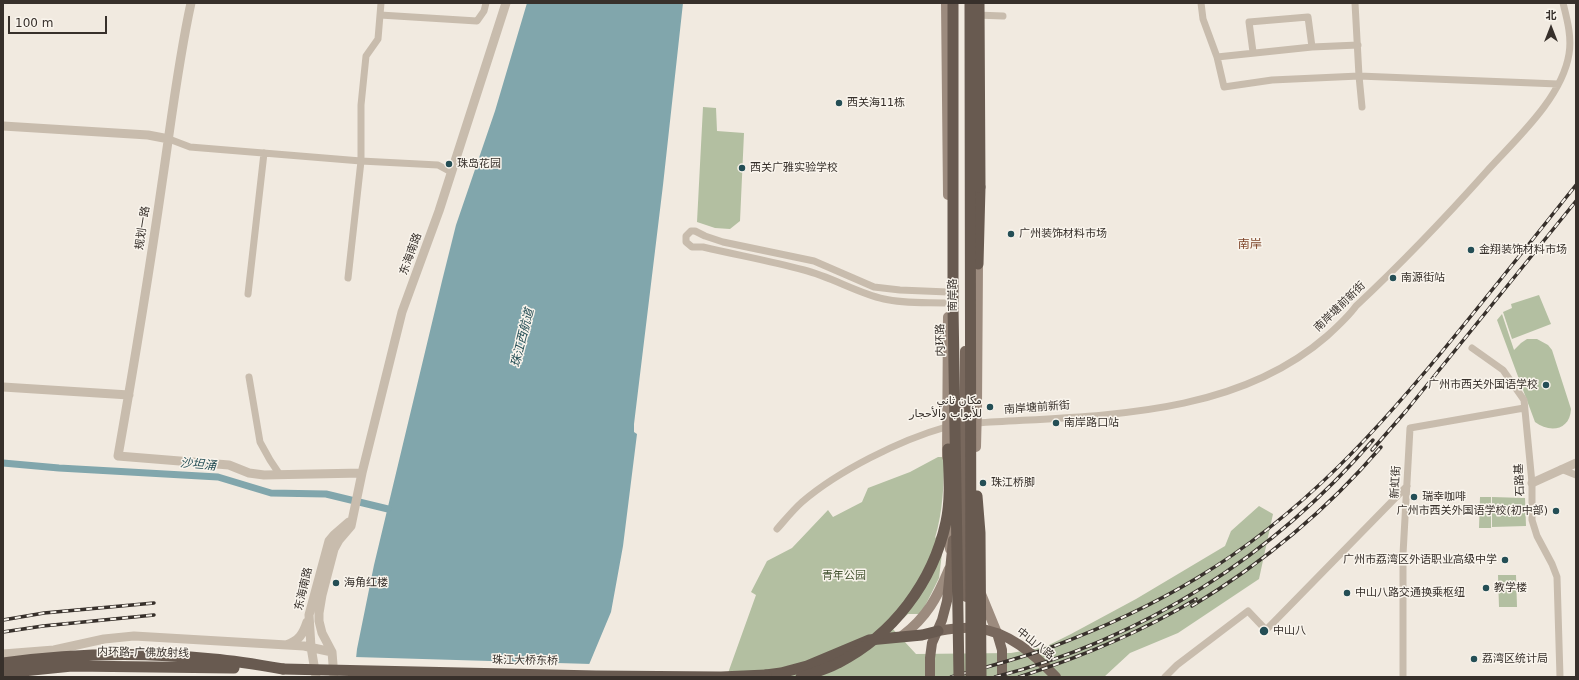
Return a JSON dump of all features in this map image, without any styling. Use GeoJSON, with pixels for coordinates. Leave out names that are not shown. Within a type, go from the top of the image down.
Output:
{"type":"FeatureCollection","features":[{"type":"Feature","properties":{"kind":"highway","name":"内环路"},"geometry":{"type":"LineString","coordinates":[[953,3],[951,305],[959,677]]}},
{"type":"Feature","properties":{"kind":"highway"},"geometry":{"type":"LineString","coordinates":[[971,3],[968,440],[971,677]]}},
{"type":"Feature","properties":{"kind":"highway"},"geometry":{"type":"LineString","coordinates":[[978,264],[980,187],[979,3]]}},
{"type":"Feature","properties":{"kind":"highway"},"geometry":{"type":"LineString","coordinates":[[801,677],[838,663],[881,634],[909,604],[930,571],[943,532],[947,512],[951,305]]}},
{"type":"Feature","properties":{"kind":"highway"},"geometry":{"type":"LineString","coordinates":[[968,440],[980,533],[981,677]]}},
{"type":"Feature","properties":{"kind":"highway","name":"珠江大桥东桥"},"geometry":{"type":"LineString","coordinates":[[283,668],[596,676],[721,677],[766,675],[781,673],[806,666],[869,640],[922,635],[938,631]]}},
{"type":"Feature","properties":{"kind":"highway"},"geometry":{"type":"LineString","coordinates":[[3,663],[64,656],[136,655],[215,659],[283,668]]}},
{"type":"Feature","properties":{"kind":"highway","name":"内环路-广佛放射线"},"geometry":{"type":"LineString","coordinates":[[3,673],[48,667],[91,665],[283,668]]}},
{"type":"Feature","properties":{"kind":"highway"},"geometry":{"type":"LineString","coordinates":[[596,676],[618,677]]}},
{"type":"Feature","properties":{"kind":"main road"},"geometry":{"type":"LineString","coordinates":[[902,636],[923,618],[931,608],[950,566],[946,427],[951,305],[948,292],[946,3]]}},
{"type":"Feature","properties":{"kind":"main road","name":"南岸路"},"geometry":{"type":"LineString","coordinates":[[930,677],[931,652],[945,611],[948,595],[955,501],[958,268],[958,3]]}},
{"type":"Feature","properties":{"kind":"main road","name":"南岸路"},"geometry":{"type":"LineString","coordinates":[[965,3],[965,244],[968,440],[964,477],[965,573],[967,599],[972,611],[984,629]]}},
{"type":"Feature","properties":{"kind":"main road"},"geometry":{"type":"LineString","coordinates":[[971,3],[974,100],[975,237],[978,264],[976,457],[978,580],[983,600],[997,633],[1002,650],[1002,677]]}},
{"type":"Feature","properties":{"kind":"main road"},"geometry":{"type":"LineString","coordinates":[[965,118],[974,100]]}},
{"type":"Feature","properties":{"kind":"main road"},"geometry":{"type":"LineString","coordinates":[[965,244],[978,264]]}},
{"type":"Feature","properties":{"kind":"main road"},"geometry":{"type":"LineString","coordinates":[[968,440],[977,423]]}},
{"type":"Feature","properties":{"kind":"main road"},"geometry":{"type":"LineString","coordinates":[[964,477],[976,457]]}},
{"type":"Feature","properties":{"kind":"main road","name":"中山八路"},"geometry":{"type":"LineString","coordinates":[[938,631],[962,628],[984,629],[997,633],[1016,642],[1031,653],[1056,677]]}},
{"type":"Feature","properties":{"kind":"street","name":"规划一路"},"geometry":{"type":"LineString","coordinates":[[191,3],[178,69],[169,139],[118,456],[229,465],[256,474],[280,474]]}},
{"type":"Feature","properties":{"kind":"street"},"geometry":{"type":"LineString","coordinates":[[348,278],[361,161],[361,105],[366,56],[378,39],[381,3]]}},
{"type":"Feature","properties":{"kind":"street"},"geometry":{"type":"LineString","coordinates":[[380,15],[477,21],[484,11],[486,3]]}},
{"type":"Feature","properties":{"kind":"street","name":"东海南路"},"geometry":{"type":"LineString","coordinates":[[334,677],[332,652],[322,634],[319,621],[320,605],[334,549],[339,540],[351,526],[355,513],[362,473],[402,312],[435,222],[506,3]]}},
{"type":"Feature","properties":{"kind":"street"},"geometry":{"type":"LineString","coordinates":[[1201,3],[1203,19],[1217,57],[1224,87],[1272,80],[1359,76],[1558,84]]}},
{"type":"Feature","properties":{"kind":"street"},"geometry":{"type":"LineString","coordinates":[[1355,3],[1362,107]]}},
{"type":"Feature","properties":{"kind":"street","name":"南岸塘前新街"},"geometry":{"type":"LineString","coordinates":[[977,423],[1082,416],[1142,410],[1202,399],[1242,386],[1288,364],[1313,348],[1348,317],[1356,306],[1432,232],[1527,128],[1553,95],[1567,64],[1569,54],[1570,42],[1563,3]]}},
{"type":"Feature","properties":{"kind":"street"},"geometry":{"type":"LineString","coordinates":[[972,15],[1003,16]]}},
{"type":"Feature","properties":{"kind":"street"},"geometry":{"type":"LineString","coordinates":[[1253,52],[1249,22],[1308,17],[1312,47]]}},
{"type":"Feature","properties":{"kind":"street"},"geometry":{"type":"LineString","coordinates":[[1217,57],[1253,52],[1358,45]]}},
{"type":"Feature","properties":{"kind":"street"},"geometry":{"type":"LineString","coordinates":[[3,126],[148,135],[169,139],[190,147],[361,161],[438,164],[451,172]]}},
{"type":"Feature","properties":{"kind":"street"},"geometry":{"type":"LineString","coordinates":[[248,294],[264,153]]}},
{"type":"Feature","properties":{"kind":"street"},"geometry":{"type":"LineString","coordinates":[[948,292],[900,290],[874,286],[814,261],[723,242],[695,231],[691,231],[686,236],[686,242],[692,247],[703,247],[805,270],[885,299],[902,302],[951,305]]}},
{"type":"Feature","properties":{"kind":"street","name":"石路基"},"geometry":{"type":"LineString","coordinates":[[1472,348],[1503,370],[1524,400],[1532,483],[1533,526],[1557,577],[1560,677]]}},
{"type":"Feature","properties":{"kind":"street"},"geometry":{"type":"LineString","coordinates":[[249,377],[260,442],[280,474],[362,473]]}},
{"type":"Feature","properties":{"kind":"street"},"geometry":{"type":"LineString","coordinates":[[3,387],[129,395]]}},
{"type":"Feature","properties":{"kind":"street","name":"新虹街"},"geometry":{"type":"LineString","coordinates":[[1402,677],[1403,554],[1410,428],[1524,408]]}},
{"type":"Feature","properties":{"kind":"street"},"geometry":{"type":"LineString","coordinates":[[777,529],[801,503],[827,484],[860,464],[919,436],[946,427]]}},
{"type":"Feature","properties":{"kind":"street"},"geometry":{"type":"LineString","coordinates":[[1532,483],[1576,463]]}},
{"type":"Feature","properties":{"kind":"street"},"geometry":{"type":"LineString","coordinates":[[1561,469],[1576,475]]}},
{"type":"Feature","properties":{"kind":"street"},"geometry":{"type":"LineString","coordinates":[[1165,677],[1177,665],[1248,611],[1266,630],[1406,486]]}},
{"type":"Feature","properties":{"kind":"street","name":"东海南路"},"geometry":{"type":"LineString","coordinates":[[316,677],[311,647],[309,615],[329,541],[355,513]]}},
{"type":"Feature","properties":{"kind":"street"},"geometry":{"type":"LineString","coordinates":[[948,595],[956,600],[967,599]]}},
{"type":"Feature","properties":{"kind":"street"},"geometry":{"type":"LineString","coordinates":[[285,645],[296,641],[303,633],[309,615]]}},
{"type":"Feature","properties":{"kind":"street"},"geometry":{"type":"LineString","coordinates":[[3,654],[54,650],[118,637],[178,638],[285,645],[311,647],[332,652]]}},
{"type":"Feature","properties":{"kind":"street"},"geometry":{"type":"LineString","coordinates":[[309,677],[311,647]]}},
{"type":"Feature","properties":{"kind":"green space"},"geometry":{"type":"Polygon","coordinates":[[[703,107],[716,108],[717,131],[744,133],[740,221],[730,229],[715,228],[697,222],[703,107]]]}},
{"type":"Feature","properties":{"kind":"green space"},"geometry":{"type":"Polygon","coordinates":[[[1539,295],[1551,324],[1512,339],[1503,312],[1512,308],[1511,304],[1539,295]]]}},
{"type":"Feature","properties":{"kind":"green space"},"geometry":{"type":"Polygon","coordinates":[[[1502,314],[1514,350],[1527,339],[1537,339],[1548,345],[1552,350],[1571,409],[1570,416],[1563,426],[1552,429],[1541,426],[1535,422],[1497,320],[1502,314]]]}},
{"type":"Feature","properties":{"kind":"green space","name":"青年公园"},"geometry":{"type":"Polygon","coordinates":[[[938,457],[944,457],[944,477],[941,508],[935,538],[945,528],[939,578],[921,614],[908,614],[892,628],[916,654],[1011,653],[1045,647],[1136,599],[1225,546],[1231,531],[1259,506],[1273,514],[1259,579],[1178,633],[1130,653],[1104,677],[728,677],[728,673],[756,595],[751,592],[767,561],[792,548],[828,510],[833,517],[862,502],[868,488],[910,472],[938,457]]]}},
{"type":"Feature","properties":{"kind":"green space"},"geometry":{"type":"Polygon","coordinates":[[[1480,497],[1491,497],[1491,528],[1479,528],[1480,497]]]}},
{"type":"Feature","properties":{"kind":"green space"},"geometry":{"type":"Polygon","coordinates":[[[1492,497],[1525,498],[1526,526],[1492,527],[1492,497]]]}},
{"type":"Feature","properties":{"kind":"green space"},"geometry":{"type":"Polygon","coordinates":[[[1498,575],[1516,575],[1517,607],[1499,607],[1498,575]]]}},
{"type":"Feature","properties":{"kind":"water","name":"珠江西航道"},"geometry":{"type":"Polygon","coordinates":[[[527,3],[683,3],[634,424],[634,432],[637,434],[623,546],[611,612],[588,667],[586,677],[354,677],[357,649],[374,565],[456,225],[495,111],[527,3]]]}},
{"type":"Feature","properties":{"kind":"pier"},"geometry":{"type":"Polygon","coordinates":[[[355,657],[591,664],[589,677],[352,677],[355,657]]]}},
{"type":"Feature","properties":{"kind":"waterway","name":"沙坦涌"},"geometry":{"type":"LineString","coordinates":[[3,463],[59,468],[218,477],[271,493],[326,494],[388,509]]}},
{"type":"Feature","properties":{"kind":"railway"},"geometry":{"type":"LineString","coordinates":[[951,677],[1013,660],[1049,648],[1125,616],[1162,598],[1197,578],[1235,553],[1271,526],[1306,497],[1370,435],[1458,332],[1576,185]]}},
{"type":"Feature","properties":{"kind":"railway"},"geometry":{"type":"LineString","coordinates":[[1372,450],[1406,411],[1576,201]]}},
{"type":"Feature","properties":{"kind":"railway"},"geometry":{"type":"LineString","coordinates":[[995,677],[1050,661],[1102,640],[1153,616],[1202,588],[1248,556],[1293,521],[1334,482],[1373,440]]}},
{"type":"Feature","properties":{"kind":"railway"},"geometry":{"type":"LineString","coordinates":[[1192,606],[1244,572],[1293,534],[1339,492],[1381,447]]}},
{"type":"Feature","properties":{"kind":"railway"},"geometry":{"type":"LineString","coordinates":[[1019,677],[1110,643],[1153,623],[1196,599]]}},
{"type":"Feature","properties":{"kind":"railway"},"geometry":{"type":"LineString","coordinates":[[3,620],[44,613],[154,603]]}},
{"type":"Feature","properties":{"kind":"railway"},"geometry":{"type":"LineString","coordinates":[[3,632],[43,626],[154,615]]}},
{"type":"Feature","properties":{"kind":"place","name":"西关海11栋"},"geometry":{"type":"Point","coordinates":[839,103]}},
{"type":"Feature","properties":{"kind":"place","name":"珠岛花园"},"geometry":{"type":"Point","coordinates":[449,164]}},
{"type":"Feature","properties":{"kind":"place","name":"西关广雅实验学校"},"geometry":{"type":"Point","coordinates":[742,168]}},
{"type":"Feature","properties":{"kind":"place","name":"广州装饰材料市场"},"geometry":{"type":"Point","coordinates":[1011,234]}},
{"type":"Feature","properties":{"kind":"place","name":"金翔装饰材料市场"},"geometry":{"type":"Point","coordinates":[1471,250]}},
{"type":"Feature","properties":{"kind":"place","name":"南源街站"},"geometry":{"type":"Point","coordinates":[1393,278]}},
{"type":"Feature","properties":{"kind":"place","name":"广州市西关外国语学校"},"geometry":{"type":"Point","coordinates":[1546,385]}},
{"type":"Feature","properties":{"kind":"place","name":"مكان ثاني للأبواب والأحجار"},"geometry":{"type":"Point","coordinates":[990,407]}},
{"type":"Feature","properties":{"kind":"place","name":"南岸路口站"},"geometry":{"type":"Point","coordinates":[1056,423]}},
{"type":"Feature","properties":{"kind":"place","name":"珠江桥脚"},"geometry":{"type":"Point","coordinates":[983,483]}},
{"type":"Feature","properties":{"kind":"place","name":"瑞幸咖啡"},"geometry":{"type":"Point","coordinates":[1414,497]}},
{"type":"Feature","properties":{"kind":"place","name":"广州市西关外国语学校(初中部)"},"geometry":{"type":"Point","coordinates":[1556,511]}},
{"type":"Feature","properties":{"kind":"place","name":"广州市荔湾区外语职业高级中学"},"geometry":{"type":"Point","coordinates":[1505,560]}},
{"type":"Feature","properties":{"kind":"place","name":"海角红楼"},"geometry":{"type":"Point","coordinates":[336,583]}},
{"type":"Feature","properties":{"kind":"place","name":"教学楼"},"geometry":{"type":"Point","coordinates":[1486,588]}},
{"type":"Feature","properties":{"kind":"place","name":"中山八路交通换乘枢纽"},"geometry":{"type":"Point","coordinates":[1347,593]}},
{"type":"Feature","properties":{"kind":"place","name":"中山八"},"geometry":{"type":"Point","coordinates":[1264,631]}},
{"type":"Feature","properties":{"kind":"place","name":"荔湾区统计局"},"geometry":{"type":"Point","coordinates":[1474,659]}},
{"type":"Feature","properties":{"kind":"district","name":"南岸"},"geometry":{"type":"Point","coordinates":[1250,245]}}]}
